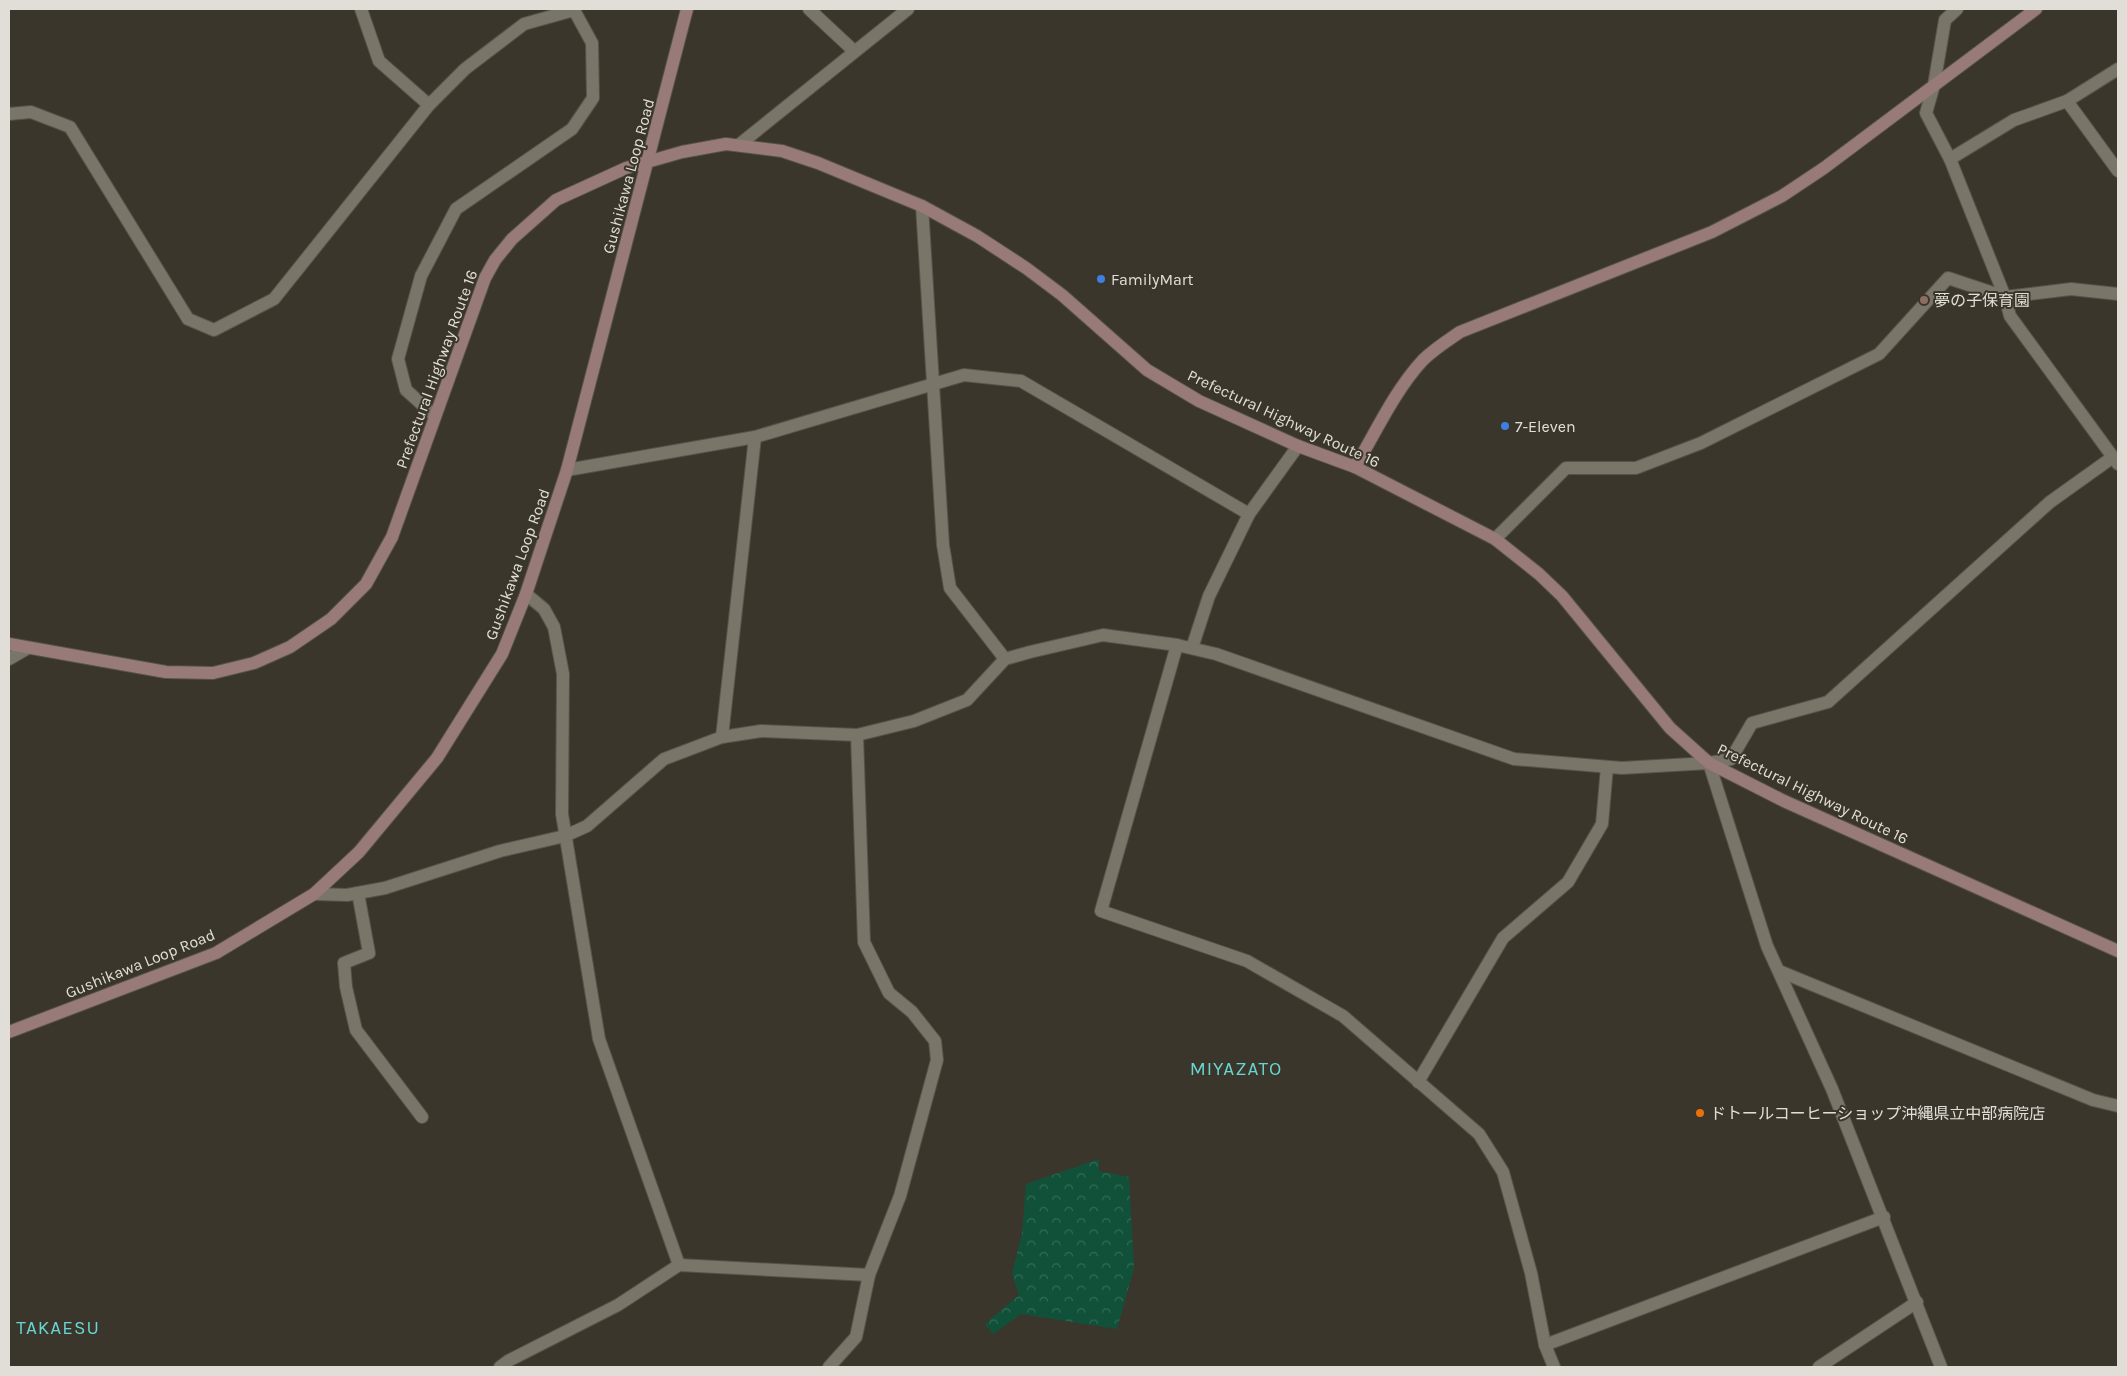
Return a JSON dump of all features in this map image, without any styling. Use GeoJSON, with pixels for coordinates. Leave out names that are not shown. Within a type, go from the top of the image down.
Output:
{"type":"FeatureCollection","features":[{"type":"Feature","properties":{"kind":"main road","name":"Gushikawa Loop Road"},"geometry":{"type":"LineString","coordinates":[[9,1032],[216,953],[314,894],[359,852],[437,758],[502,654],[526,594],[567,470],[687,9]]}},
{"type":"Feature","properties":{"kind":"main road"},"geometry":{"type":"LineString","coordinates":[[1355,467],[1410,377],[1438,346],[1460,332],[1712,232],[1750,215],[1824,168],[2036,9]]}},
{"type":"Feature","properties":{"kind":"main road","name":"Prefectural Highway Route 16"},"geometry":{"type":"LineString","coordinates":[[9,644],[166,672],[213,673],[254,664],[290,647],[331,619],[366,584],[392,538],[485,278],[500,253],[556,200],[602,178],[648,162],[710,146],[740,144],[782,151],[809,160],[922,206],[977,236],[1026,268],[1062,295],[1147,370],[1199,401],[1298,446],[1355,467],[1495,539],[1539,574],[1562,596],[1670,728],[1709,763],[1792,805],[2118,951]]}},
{"type":"Feature","properties":{"kind":"street"},"geometry":{"type":"LineString","coordinates":[[361,9],[379,61],[429,105]]}},
{"type":"Feature","properties":{"kind":"street"},"geometry":{"type":"LineString","coordinates":[[809,9],[854,51]]}},
{"type":"Feature","properties":{"kind":"street"},"geometry":{"type":"LineString","coordinates":[[740,144],[908,9]]}},
{"type":"Feature","properties":{"kind":"street"},"geometry":{"type":"LineString","coordinates":[[314,894],[348,895],[385,888],[500,851],[565,836],[588,826],[664,759],[722,737],[761,731],[857,735],[914,721],[966,700],[1005,659],[1103,635],[1177,645],[1216,654],[1514,759],[1608,767],[1709,763],[1731,759],[1752,723],[1828,702],[2050,502],[2116,461],[2010,316],[2005,297],[1950,159],[1926,113],[1934,85],[1945,20],[1957,9]]}},
{"type":"Feature","properties":{"kind":"street"},"geometry":{"type":"LineString","coordinates":[[9,114],[31,112],[70,127],[188,319],[214,330],[274,299],[429,105],[465,69],[524,24],[574,10],[592,43],[593,98],[572,129],[456,209],[421,276],[398,359],[406,390],[436,416]]}},
{"type":"Feature","properties":{"kind":"street"},"geometry":{"type":"LineString","coordinates":[[1950,159],[2014,120],[2066,101],[2118,68]]}},
{"type":"Feature","properties":{"kind":"street"},"geometry":{"type":"LineString","coordinates":[[2066,101],[2118,171]]}},
{"type":"Feature","properties":{"kind":"street"},"geometry":{"type":"LineString","coordinates":[[922,206],[943,545],[950,588],[1005,659]]}},
{"type":"Feature","properties":{"kind":"street"},"geometry":{"type":"LineString","coordinates":[[1495,539],[1566,468],[1636,468],[1701,443],[1879,354],[1948,278],[2005,297],[2071,289],[2118,294]]}},
{"type":"Feature","properties":{"kind":"street"},"geometry":{"type":"LineString","coordinates":[[567,470],[755,437],[964,375],[1021,381],[1249,514]]}},
{"type":"Feature","properties":{"kind":"street"},"geometry":{"type":"LineString","coordinates":[[722,737],[755,437]]}},
{"type":"Feature","properties":{"kind":"street"},"geometry":{"type":"LineString","coordinates":[[1192,648],[1209,596],[1249,514],[1298,446]]}},
{"type":"Feature","properties":{"kind":"street"},"geometry":{"type":"LineString","coordinates":[[526,594],[544,609],[554,627],[563,674],[562,814],[599,1040],[679,1265]]}},
{"type":"Feature","properties":{"kind":"street"},"geometry":{"type":"LineString","coordinates":[[1177,645],[1101,911],[1247,960],[1343,1016],[1479,1134],[1503,1172],[1531,1273],[1545,1345],[1554,1367]]}},
{"type":"Feature","properties":{"kind":"street"},"geometry":{"type":"LineString","coordinates":[[9,659],[28,648]]}},
{"type":"Feature","properties":{"kind":"street"},"geometry":{"type":"LineString","coordinates":[[829,1367],[856,1337],[869,1276],[900,1196],[937,1060],[935,1041],[912,1012],[889,993],[864,942],[857,735]]}},
{"type":"Feature","properties":{"kind":"street"},"geometry":{"type":"LineString","coordinates":[[1709,763],[1767,946],[1884,1217],[1941,1367]]}},
{"type":"Feature","properties":{"kind":"street"},"geometry":{"type":"LineString","coordinates":[[1418,1082],[1503,938],[1568,882],[1602,824],[1608,767]]}},
{"type":"Feature","properties":{"kind":"street"},"geometry":{"type":"LineString","coordinates":[[358,893],[369,953],[344,962],[346,987],[356,1030],[422,1117]]}},
{"type":"Feature","properties":{"kind":"street"},"geometry":{"type":"LineString","coordinates":[[1779,971],[2094,1100],[2118,1106]]}},
{"type":"Feature","properties":{"kind":"street"},"geometry":{"type":"LineString","coordinates":[[1545,1345],[1884,1217]]}},
{"type":"Feature","properties":{"kind":"street"},"geometry":{"type":"LineString","coordinates":[[500,1367],[508,1361],[618,1305],[679,1265],[869,1276]]}},
{"type":"Feature","properties":{"kind":"street"},"geometry":{"type":"LineString","coordinates":[[1819,1367],[1917,1302]]}},
{"type":"Feature","properties":{"kind":"green space"},"geometry":{"type":"Polygon","coordinates":[[[1099,1159],[1099,1171],[1129,1177],[1134,1268],[1117,1329],[1021,1314],[993,1334],[985,1324],[1019,1295],[1012,1274],[1022,1233],[1026,1184],[1099,1159]]]}},
{"type":"Feature","properties":{"kind":"place","name":"FamilyMart"},"geometry":{"type":"Point","coordinates":[1101,279]}},
{"type":"Feature","properties":{"kind":"place","name":"夢の子保育園"},"geometry":{"type":"Point","coordinates":[1924,300]}},
{"type":"Feature","properties":{"kind":"place","name":"7-Eleven"},"geometry":{"type":"Point","coordinates":[1505,426]}},
{"type":"Feature","properties":{"kind":"place","name":"ドトールコーヒーショップ沖縄県立中部病院店"},"geometry":{"type":"Point","coordinates":[1700,1113]}},
{"type":"Feature","properties":{"kind":"district","name":"MIYAZATO"},"geometry":{"type":"Point","coordinates":[1236,1068]}},
{"type":"Feature","properties":{"kind":"district","name":"TAKAESU"},"geometry":{"type":"Point","coordinates":[58,1327]}}]}
